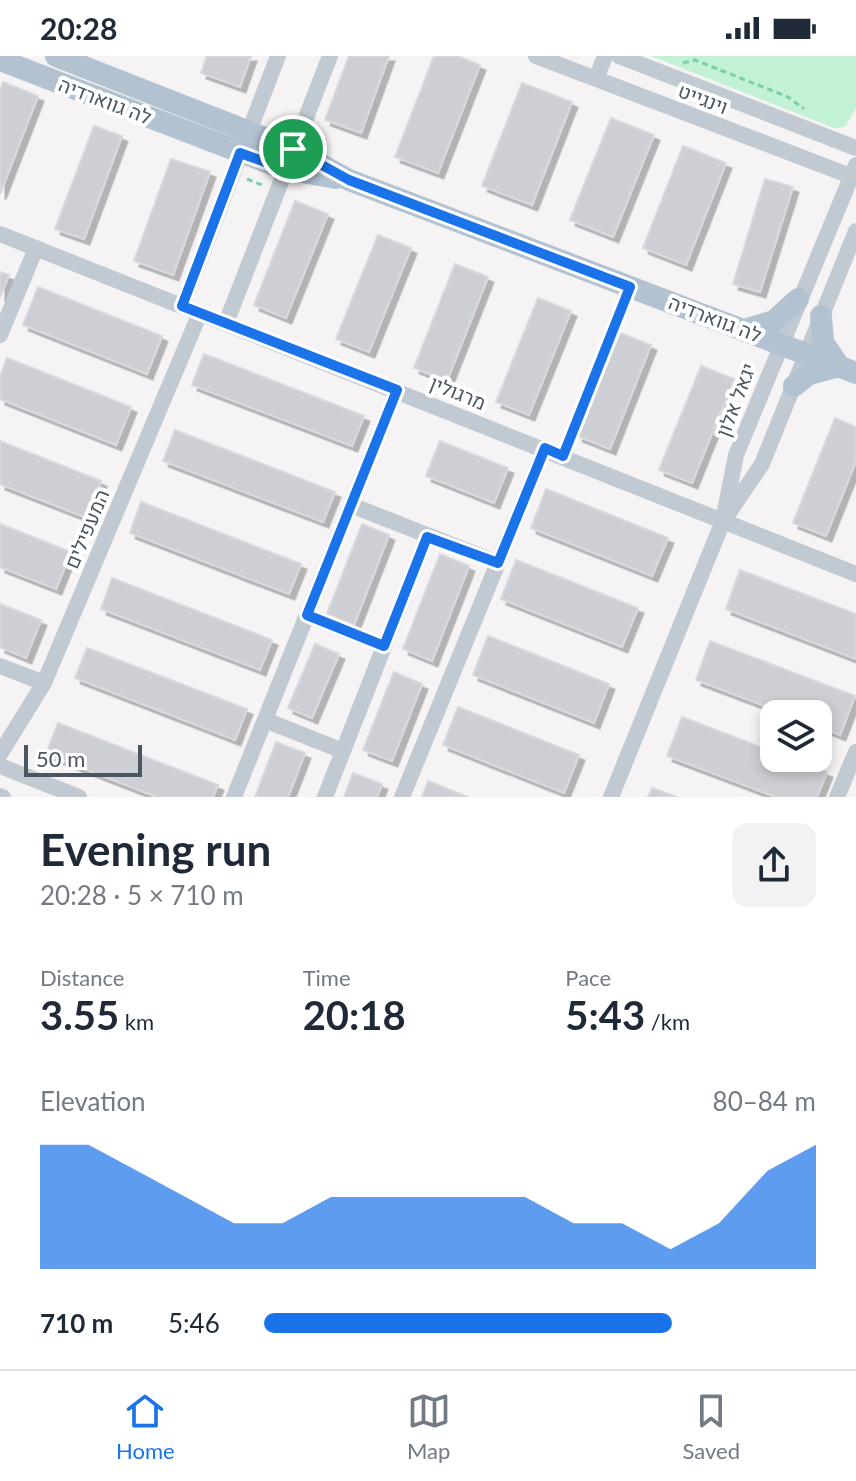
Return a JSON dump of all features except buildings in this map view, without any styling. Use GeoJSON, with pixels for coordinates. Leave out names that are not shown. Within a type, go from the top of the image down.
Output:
{"type":"FeatureCollection","features":[{"type":"Feature","properties":{"kind":"main road","name":"לה גווארדיה"},"geometry":{"type":"LineString","coordinates":[[56,56],[249,131],[289,159],[848,370]]}},
{"type":"Feature","properties":{"kind":"main road","name":"לה גווארדיה"},"geometry":{"type":"LineString","coordinates":[[0,60],[236,163],[289,159]]}},
{"type":"Feature","properties":{"kind":"main road"},"geometry":{"type":"LineString","coordinates":[[744,330],[774,321],[798,299]]}},
{"type":"Feature","properties":{"kind":"main road"},"geometry":{"type":"LineString","coordinates":[[821,316],[823,342],[848,370]]}},
{"type":"Feature","properties":{"kind":"main road"},"geometry":{"type":"LineString","coordinates":[[794,386],[809,374],[848,370]]}},
{"type":"Feature","properties":{"kind":"street"},"geometry":{"type":"LineString","coordinates":[[182,306],[278,56]]}},
{"type":"Feature","properties":{"kind":"street"},"geometry":{"type":"LineString","coordinates":[[226,323],[330,56]]}},
{"type":"Feature","properties":{"kind":"street","name":"וינגייט"},"geometry":{"type":"LineString","coordinates":[[536,56],[556,60],[596,79],[854,173]]}},
{"type":"Feature","properties":{"kind":"street"},"geometry":{"type":"LineString","coordinates":[[596,79],[605,56]]}},
{"type":"Feature","properties":{"kind":"street","name":"וינגייט"},"geometry":{"type":"LineString","coordinates":[[619,56],[856,148]]}},
{"type":"Feature","properties":{"kind":"street","name":"יגאל אלון"},"geometry":{"type":"LineString","coordinates":[[611,797],[723,521],[736,455],[798,299],[854,173]]}},
{"type":"Feature","properties":{"kind":"street","name":"יגאל אלון"},"geometry":{"type":"LineString","coordinates":[[723,521],[762,464],[856,231]]}},
{"type":"Feature","properties":{"kind":"street","name":"מרגולין"},"geometry":{"type":"LineString","coordinates":[[0,234],[856,574]]}},
{"type":"Feature","properties":{"kind":"street"},"geometry":{"type":"LineString","coordinates":[[0,335],[36,248]]}},
{"type":"Feature","properties":{"kind":"street","name":"המעפילים"},"geometry":{"type":"LineString","coordinates":[[0,754],[44,683],[200,313]]}},
{"type":"Feature","properties":{"kind":"street"},"geometry":{"type":"LineString","coordinates":[[234,797],[397,390]]}},
{"type":"Feature","properties":{"kind":"street"},"geometry":{"type":"LineString","coordinates":[[402,797],[545,448]]}},
{"type":"Feature","properties":{"kind":"street"},"geometry":{"type":"LineString","coordinates":[[351,505],[498,563]]}},
{"type":"Feature","properties":{"kind":"street"},"geometry":{"type":"LineString","coordinates":[[325,797],[427,537]]}},
{"type":"Feature","properties":{"kind":"street"},"geometry":{"type":"LineString","coordinates":[[307,615],[384,646]]}},
{"type":"Feature","properties":{"kind":"street"},"geometry":{"type":"LineString","coordinates":[[0,666],[44,683]]}},
{"type":"Feature","properties":{"kind":"street"},"geometry":{"type":"LineString","coordinates":[[265,720],[343,751]]}},
{"type":"Feature","properties":{"kind":"street"},"geometry":{"type":"LineString","coordinates":[[837,797],[856,752]]}},
{"type":"Feature","properties":{"kind":"street"},"geometry":{"type":"LineString","coordinates":[[0,766],[79,797]]}},
{"type":"Feature","properties":{"kind":"path"},"geometry":{"type":"LineString","coordinates":[[673,60],[682,63],[695,60],[788,97],[805,110]]}},
{"type":"Feature","properties":{"kind":"path"},"geometry":{"type":"LineString","coordinates":[[236,163],[277,191]]}},
{"type":"Feature","properties":{"kind":"path"},"geometry":{"type":"LineString","coordinates":[[563,456],[630,287]]}},
{"type":"Feature","properties":{"kind":"green space"},"geometry":{"type":"Polygon","coordinates":[[[651,56],[856,56],[856,108],[845,127],[834,128],[651,56]]]}},
{"type":"Feature","properties":{"kind":"route"},"geometry":{"type":"LineString","coordinates":[[293,149],[349,180],[630,287],[563,456],[545,448],[498,563],[427,537],[384,646],[307,615],[397,390],[182,306],[240,153],[285,169],[293,149]]}}]}
